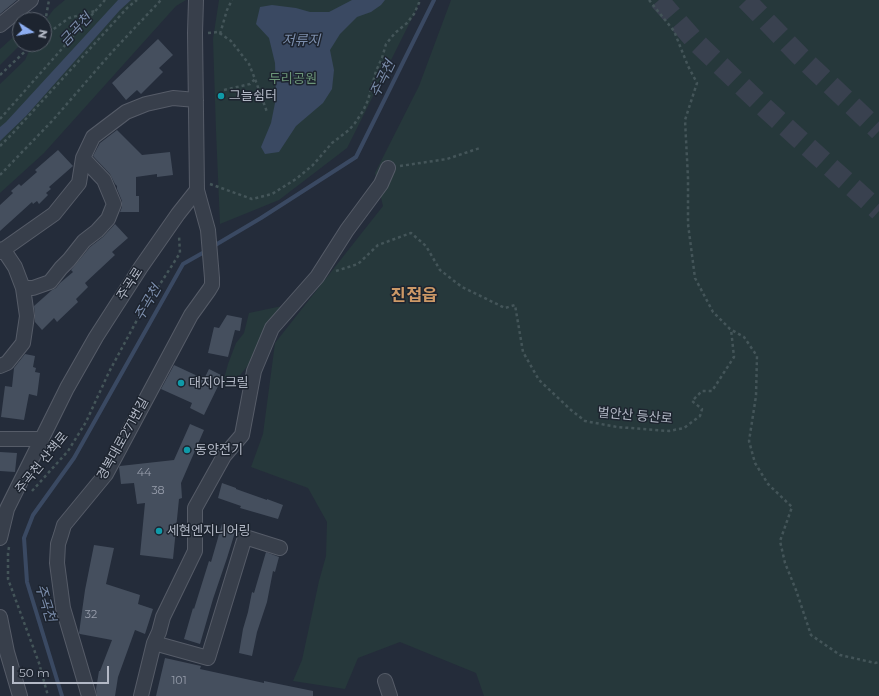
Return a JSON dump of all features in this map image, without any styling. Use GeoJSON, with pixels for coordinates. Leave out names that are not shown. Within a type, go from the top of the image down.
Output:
{"type":"FeatureCollection","features":[{"type":"Feature","properties":{"kind":"street"},"geometry":{"type":"LineString","coordinates":[[0,25],[31,0]]}},
{"type":"Feature","properties":{"kind":"street"},"geometry":{"type":"LineString","coordinates":[[196,0],[197,185]]}},
{"type":"Feature","properties":{"kind":"street"},"geometry":{"type":"LineString","coordinates":[[0,366],[7,363],[23,343],[27,316],[23,288],[15,267],[2,250],[54,214],[79,183],[83,158],[93,137],[126,112],[146,104],[173,98],[196,100]]}},
{"type":"Feature","properties":{"kind":"street"},"geometry":{"type":"LineString","coordinates":[[23,288],[33,288],[50,282],[84,241],[97,231],[108,219],[114,204],[104,180],[83,158]]}},
{"type":"Feature","properties":{"kind":"street"},"geometry":{"type":"LineString","coordinates":[[141,696],[154,643],[164,616],[195,551],[195,508],[224,456],[242,434],[254,371],[272,328],[317,277],[347,230],[381,184],[388,168]]}},
{"type":"Feature","properties":{"kind":"street","name":"주곡로"},"geometry":{"type":"LineString","coordinates":[[5,542],[4,509],[42,439],[67,388],[96,337],[141,267],[197,185]]}},
{"type":"Feature","properties":{"kind":"street","name":"경복대로271번길"},"geometry":{"type":"LineString","coordinates":[[89,696],[63,608],[57,563],[58,544],[64,525],[106,474],[191,315],[212,285],[208,230],[197,185]]}},
{"type":"Feature","properties":{"kind":"street"},"geometry":{"type":"LineString","coordinates":[[0,439],[42,439]]}},
{"type":"Feature","properties":{"kind":"street"},"geometry":{"type":"LineString","coordinates":[[154,643],[208,658],[245,536],[280,548]]}},
{"type":"Feature","properties":{"kind":"street"},"geometry":{"type":"LineString","coordinates":[[0,617],[3,652],[20,696]]}},
{"type":"Feature","properties":{"kind":"street"},"geometry":{"type":"LineString","coordinates":[[385,681],[390,696]]}},
{"type":"Feature","properties":{"kind":"path"},"geometry":{"type":"LineString","coordinates":[[47,12],[49,0]]}},
{"type":"Feature","properties":{"kind":"path"},"geometry":{"type":"LineString","coordinates":[[0,119],[105,0]]}},
{"type":"Feature","properties":{"kind":"path"},"geometry":{"type":"LineString","coordinates":[[0,146],[128,7],[137,0]]}},
{"type":"Feature","properties":{"kind":"path"},"geometry":{"type":"LineString","coordinates":[[0,174],[53,120],[112,52],[161,0]]}},
{"type":"Feature","properties":{"kind":"path"},"geometry":{"type":"LineString","coordinates":[[220,34],[227,10],[232,0]]}},
{"type":"Feature","properties":{"kind":"path"},"geometry":{"type":"LineString","coordinates":[[197,185],[252,199],[272,194],[313,165],[332,143],[349,130],[363,111],[386,44],[395,32],[407,23],[414,14],[419,0]]}},
{"type":"Feature","properties":{"kind":"path"},"geometry":{"type":"LineString","coordinates":[[649,0],[674,31],[688,66],[698,83],[685,120],[688,178],[688,224],[695,278],[713,312],[730,329],[744,337],[757,356],[756,396],[749,441],[755,462],[768,484],[792,507],[780,541],[785,563],[811,635],[840,655],[875,663],[879,662]]}},
{"type":"Feature","properties":{"kind":"path"},"geometry":{"type":"LineString","coordinates":[[52,30],[69,18],[96,10]]}},
{"type":"Feature","properties":{"kind":"path"},"geometry":{"type":"LineString","coordinates":[[195,26],[218,32],[231,41],[249,64],[256,79],[267,112]]}},
{"type":"Feature","properties":{"kind":"path"},"geometry":{"type":"LineString","coordinates":[[0,75],[24,52]]}},
{"type":"Feature","properties":{"kind":"path"},"geometry":{"type":"LineString","coordinates":[[224,90],[250,84],[256,79]]}},
{"type":"Feature","properties":{"kind":"path"},"geometry":{"type":"LineString","coordinates":[[388,168],[447,159],[480,148]]}},
{"type":"Feature","properties":{"kind":"path","name":"주곡천 산책로"},"geometry":{"type":"LineString","coordinates":[[31,492],[68,451],[86,422],[109,372],[137,320],[180,253],[178,214]]}},
{"type":"Feature","properties":{"kind":"path","name":"벌안산 등산로"},"geometry":{"type":"LineString","coordinates":[[317,277],[358,264],[378,245],[412,233],[426,246],[440,270],[462,287],[505,308],[515,305],[523,352],[539,380],[565,405],[585,421],[617,427],[669,431],[684,428],[700,416],[702,409],[692,401],[702,391],[712,391],[734,357],[730,329]]}},
{"type":"Feature","properties":{"kind":"path"},"geometry":{"type":"LineString","coordinates":[[5,542],[8,553],[8,579],[39,663],[48,696]]}},
{"type":"Feature","properties":{"kind":"green space"},"geometry":{"type":"Polygon","coordinates":[[[65,0],[186,0],[176,6],[44,153],[0,193],[0,84],[25,60],[28,52],[52,52],[52,12],[65,0]]]}},
{"type":"Feature","properties":{"kind":"green space","name":"두리공원"},"geometry":{"type":"Polygon","coordinates":[[[219,0],[420,0],[347,148],[279,200],[220,224],[213,39],[219,0]]]}},
{"type":"Feature","properties":{"kind":"green space"},"geometry":{"type":"Polygon","coordinates":[[[451,0],[879,0],[879,696],[484,696],[476,673],[400,642],[358,658],[345,689],[293,681],[302,660],[326,556],[327,522],[308,488],[251,467],[263,434],[275,343],[383,206],[375,173],[419,86],[451,0]]]}},
{"type":"Feature","properties":{"kind":"green space"},"geometry":{"type":"Polygon","coordinates":[[[12,38],[13,52],[0,65],[0,49],[12,38]]]}},
{"type":"Feature","properties":{"kind":"green space"},"geometry":{"type":"Polygon","coordinates":[[[282,306],[249,364],[237,379],[221,390],[228,364],[236,343],[244,333],[249,313],[282,306]]]}},
{"type":"Feature","properties":{"kind":"water","name":"금곡천"},"geometry":{"type":"Polygon","coordinates":[[[118,0],[131,0],[120,10],[26,116],[0,141],[0,127],[118,0]]]}},
{"type":"Feature","properties":{"kind":"water","name":"저류지"},"geometry":{"type":"Polygon","coordinates":[[[352,0],[385,0],[371,12],[357,17],[340,34],[330,50],[334,70],[332,89],[323,103],[296,126],[279,152],[265,154],[261,147],[271,123],[276,98],[275,63],[269,38],[256,24],[260,7],[272,5],[296,8],[310,12],[329,12],[352,0]]]}},
{"type":"Feature","properties":{"kind":"building"},"geometry":{"type":"Polygon","coordinates":[[[0,0],[17,0],[0,14],[0,0]]]}},
{"type":"Feature","properties":{"kind":"building"},"geometry":{"type":"Polygon","coordinates":[[[158,39],[173,55],[159,68],[163,72],[141,94],[137,90],[126,100],[112,83],[158,39]]]}},
{"type":"Feature","properties":{"kind":"building"},"geometry":{"type":"Polygon","coordinates":[[[117,130],[142,155],[170,152],[173,175],[157,177],[157,174],[136,177],[136,196],[139,196],[139,212],[120,212],[122,201],[117,186],[110,174],[93,156],[100,143],[117,130]]]}},
{"type":"Feature","properties":{"kind":"building"},"geometry":{"type":"Polygon","coordinates":[[[58,150],[73,166],[49,187],[51,189],[46,193],[48,195],[39,204],[37,201],[33,204],[32,202],[0,231],[0,205],[13,193],[11,191],[19,184],[21,186],[37,172],[35,170],[58,150]]]}},
{"type":"Feature","properties":{"kind":"building"},"geometry":{"type":"Polygon","coordinates":[[[115,224],[128,238],[112,252],[115,255],[85,283],[88,287],[76,299],[78,302],[57,322],[54,318],[42,330],[35,322],[34,306],[73,272],[71,270],[90,247],[103,237],[115,224]]]}},
{"type":"Feature","properties":{"kind":"building"},"geometry":{"type":"Polygon","coordinates":[[[227,315],[242,318],[240,331],[235,330],[228,357],[208,353],[214,327],[219,328],[227,315]]]}},
{"type":"Feature","properties":{"kind":"building"},"geometry":{"type":"Polygon","coordinates":[[[25,354],[35,356],[33,367],[36,368],[35,372],[40,373],[37,396],[29,394],[24,420],[1,417],[5,386],[12,387],[14,368],[25,354]]]}},
{"type":"Feature","properties":{"kind":"building"},"geometry":{"type":"Polygon","coordinates":[[[174,365],[204,379],[209,369],[223,376],[204,415],[190,408],[192,403],[161,389],[174,365]]]}},
{"type":"Feature","properties":{"kind":"building"},"geometry":{"type":"Polygon","coordinates":[[[190,424],[204,430],[181,483],[182,498],[179,499],[173,559],[140,555],[145,503],[137,504],[134,483],[121,484],[119,467],[174,460],[190,424]]]}},
{"type":"Feature","properties":{"kind":"building"},"geometry":{"type":"Polygon","coordinates":[[[0,452],[17,453],[15,472],[0,471],[0,452]]]}},
{"type":"Feature","properties":{"kind":"building"},"geometry":{"type":"Polygon","coordinates":[[[222,483],[283,505],[278,519],[240,508],[241,506],[218,498],[222,483]]]}},
{"type":"Feature","properties":{"kind":"building"},"geometry":{"type":"Polygon","coordinates":[[[222,524],[236,529],[200,644],[184,639],[209,561],[211,562],[222,524]]]}},
{"type":"Feature","properties":{"kind":"building"},"geometry":{"type":"Polygon","coordinates":[[[94,545],[114,548],[106,584],[140,595],[138,604],[153,609],[145,634],[135,630],[118,677],[115,696],[97,696],[96,689],[99,671],[112,640],[79,633],[85,590],[94,545]]]}},
{"type":"Feature","properties":{"kind":"building"},"geometry":{"type":"Polygon","coordinates":[[[266,552],[279,557],[275,572],[273,571],[267,602],[257,632],[252,656],[239,653],[252,592],[254,593],[266,552]]]}},
{"type":"Feature","properties":{"kind":"building"},"geometry":{"type":"Polygon","coordinates":[[[165,658],[201,666],[200,669],[264,683],[264,681],[313,691],[313,696],[156,696],[165,658]]]}},
{"type":"Feature","properties":{"kind":"waterway","name":"주곡천"},"geometry":{"type":"LineString","coordinates":[[212,247],[261,218],[356,157],[434,0]]}},
{"type":"Feature","properties":{"kind":"waterway","name":"주곡천"},"geometry":{"type":"LineString","coordinates":[[62,696],[27,582],[24,538],[33,515],[74,458],[183,264],[206,251]]}},
{"type":"Feature","properties":{"kind":"tunnel"},"geometry":{"type":"LineString","coordinates":[[659,0],[696,42],[766,109],[879,211]]}},
{"type":"Feature","properties":{"kind":"tunnel"},"geometry":{"type":"LineString","coordinates":[[746,0],[800,56],[879,131]]}},
{"type":"Feature","properties":{"kind":"place","name":"그늘쉼터"},"geometry":{"type":"Point","coordinates":[221,96]}},
{"type":"Feature","properties":{"kind":"place","name":"대지아크릴"},"geometry":{"type":"Point","coordinates":[181,383]}},
{"type":"Feature","properties":{"kind":"place","name":"동양전기"},"geometry":{"type":"Point","coordinates":[187,450]}},
{"type":"Feature","properties":{"kind":"place","name":"세현엔지니어링"},"geometry":{"type":"Point","coordinates":[159,531]}},
{"type":"Feature","properties":{"kind":"district","name":"진접읍"},"geometry":{"type":"Point","coordinates":[414,296]}}]}
